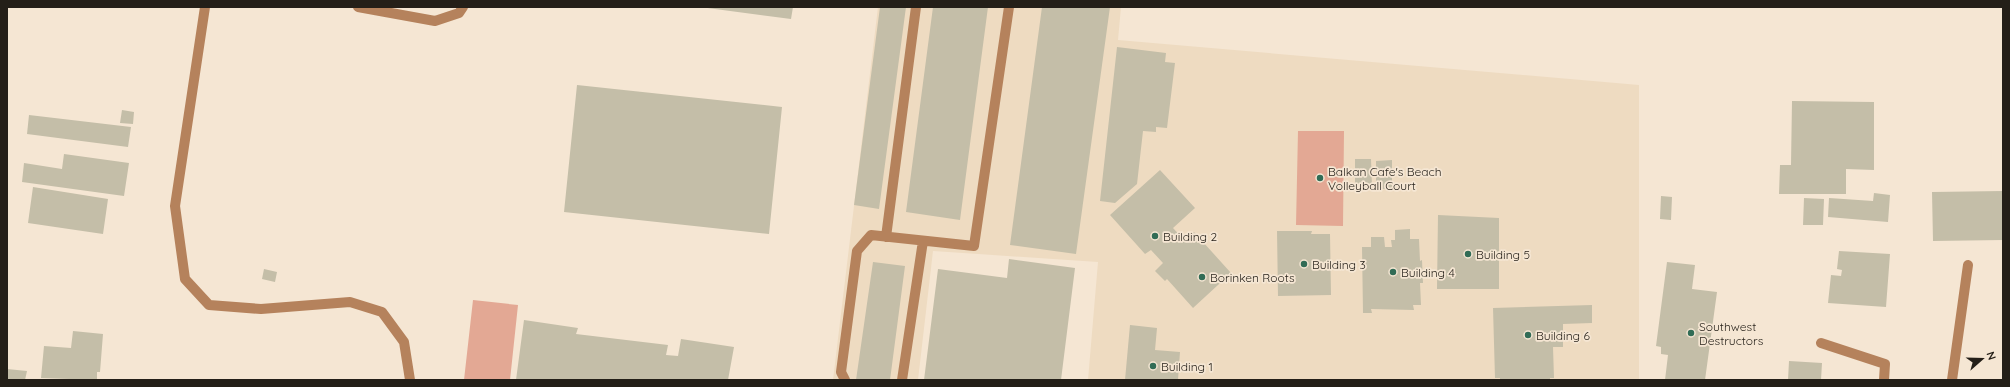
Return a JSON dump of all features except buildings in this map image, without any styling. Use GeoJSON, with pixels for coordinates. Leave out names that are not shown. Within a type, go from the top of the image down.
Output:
{"type":"FeatureCollection","features":[{"type":"Feature","properties":{"kind":"lane"},"geometry":{"type":"LineString","coordinates":[[205,7],[175,206],[185,279],[209,305],[261,309],[350,302],[382,312],[404,342],[410,380]]}},
{"type":"Feature","properties":{"kind":"lane"},"geometry":{"type":"LineString","coordinates":[[358,7],[435,21],[459,13],[463,7]]}},
{"type":"Feature","properties":{"kind":"lane"},"geometry":{"type":"LineString","coordinates":[[886,237],[916,7]]}},
{"type":"Feature","properties":{"kind":"lane"},"geometry":{"type":"LineString","coordinates":[[844,380],[841,372],[857,251],[871,235],[974,246],[1009,7]]}},
{"type":"Feature","properties":{"kind":"lane"},"geometry":{"type":"LineString","coordinates":[[902,380],[923,241]]}},
{"type":"Feature","properties":{"kind":"lane"},"geometry":{"type":"LineString","coordinates":[[1952,380],[1968,265]]}},
{"type":"Feature","properties":{"kind":"lane"},"geometry":{"type":"LineString","coordinates":[[1821,343],[1884,364],[1884,380]]}},
{"type":"Feature","properties":{"kind":"shaded area"},"geometry":{"type":"Polygon","coordinates":[[[878,7],[1121,7],[1118,40],[1639,85],[1639,380],[1088,380],[1098,262],[933,251],[918,380],[833,380],[878,7]]]}},
{"type":"Feature","properties":{"kind":"shaded area","name":"Balkan Cafe's Beach Volleyball Court"},"geometry":{"type":"Polygon","coordinates":[[[1298,131],[1344,131],[1343,226],[1296,225],[1298,131]]]}},
{"type":"Feature","properties":{"kind":"shaded area"},"geometry":{"type":"Polygon","coordinates":[[[473,300],[518,305],[510,380],[464,380],[473,300]]]}},
{"type":"Feature","properties":{"kind":"place","name":"Balkan Cafe's Beach Volleyball Court"},"geometry":{"type":"Point","coordinates":[1320,178]}},
{"type":"Feature","properties":{"kind":"place","name":"Building 2"},"geometry":{"type":"Point","coordinates":[1155,236]}},
{"type":"Feature","properties":{"kind":"place","name":"Building 5"},"geometry":{"type":"Point","coordinates":[1468,254]}},
{"type":"Feature","properties":{"kind":"place","name":"Building 3"},"geometry":{"type":"Point","coordinates":[1304,264]}},
{"type":"Feature","properties":{"kind":"place","name":"Building 4"},"geometry":{"type":"Point","coordinates":[1393,272]}},
{"type":"Feature","properties":{"kind":"place","name":"Borinken Roots"},"geometry":{"type":"Point","coordinates":[1202,277]}},
{"type":"Feature","properties":{"kind":"place","name":"Southwest Destructors"},"geometry":{"type":"Point","coordinates":[1691,333]}},
{"type":"Feature","properties":{"kind":"place","name":"Building 6"},"geometry":{"type":"Point","coordinates":[1528,335]}},
{"type":"Feature","properties":{"kind":"place","name":"Building 1"},"geometry":{"type":"Point","coordinates":[1153,366]}}]}
